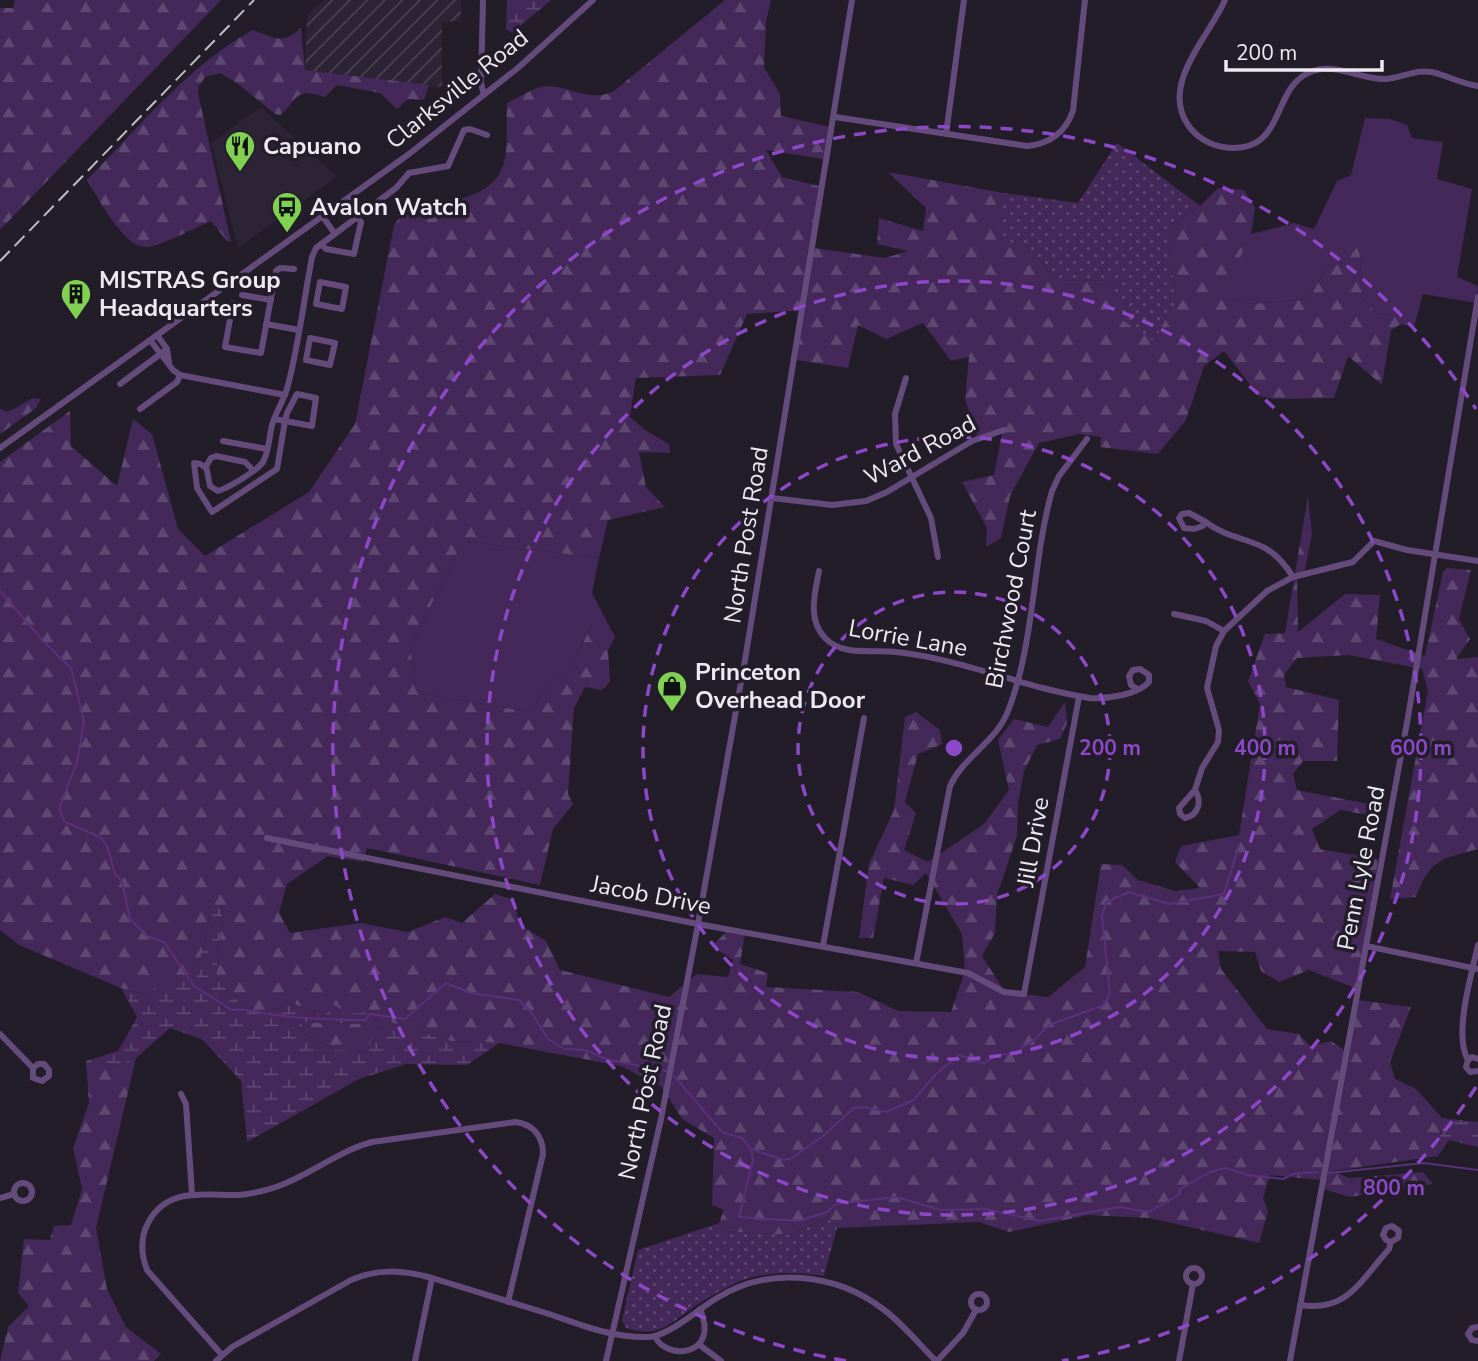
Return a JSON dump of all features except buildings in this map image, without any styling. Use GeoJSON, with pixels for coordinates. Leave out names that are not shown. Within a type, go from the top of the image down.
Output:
{"type":"FeatureCollection","features":[{"type":"Feature","properties":{"kind":"street"},"geometry":{"type":"LineString","coordinates":[[484,0],[481,83],[484,95]]}},
{"type":"Feature","properties":{"kind":"street","name":"Clarksville Road"},"geometry":{"type":"LineString","coordinates":[[0,448],[409,154],[484,95],[593,0]]}},
{"type":"Feature","properties":{"kind":"street","name":"North Post Road"},"geometry":{"type":"LineString","coordinates":[[606,1361],[661,1119],[698,924],[772,498],[852,0]]}},
{"type":"Feature","properties":{"kind":"street"},"geometry":{"type":"LineString","coordinates":[[946,134],[964,0]]}},
{"type":"Feature","properties":{"kind":"street"},"geometry":{"type":"LineString","coordinates":[[835,117],[1027,146],[1042,143],[1060,133],[1073,111],[1085,0]]}},
{"type":"Feature","properties":{"kind":"street"},"geometry":{"type":"LineString","coordinates":[[1225,0],[1195,52],[1180,91],[1181,108],[1186,122],[1197,135],[1218,146],[1242,147],[1264,136],[1275,124],[1284,97],[1293,84],[1313,71],[1336,70],[1385,79],[1424,71],[1478,86]]}},
{"type":"Feature","properties":{"kind":"street"},"geometry":{"type":"LineString","coordinates":[[253,470],[245,462],[216,456],[207,462],[206,468],[209,485],[214,491],[221,491],[253,470],[262,463],[274,419],[285,395],[312,257],[321,244],[396,188],[409,173],[449,166],[464,130],[470,129],[487,135]]}},
{"type":"Feature","properties":{"kind":"street"},"geometry":{"type":"LineString","coordinates":[[323,217],[335,234]]}},
{"type":"Feature","properties":{"kind":"street"},"geometry":{"type":"LineString","coordinates":[[321,244],[326,249],[354,254],[360,222],[357,217]]}},
{"type":"Feature","properties":{"kind":"street"},"geometry":{"type":"LineString","coordinates":[[233,303],[225,346],[261,353],[276,271],[281,268],[294,269]]}},
{"type":"Feature","properties":{"kind":"street"},"geometry":{"type":"LineString","coordinates":[[304,301],[316,304],[342,309],[346,287],[320,282],[316,304]]}},
{"type":"Feature","properties":{"kind":"street"},"geometry":{"type":"LineString","coordinates":[[242,295],[271,300]]}},
{"type":"Feature","properties":{"kind":"street","name":"Penn Lyle Road"},"geometry":{"type":"LineString","coordinates":[[1290,1361],[1408,717],[1478,297]]}},
{"type":"Feature","properties":{"kind":"street"},"geometry":{"type":"LineString","coordinates":[[266,324],[299,330]]}},
{"type":"Feature","properties":{"kind":"street"},"geometry":{"type":"LineString","coordinates":[[157,335],[167,349],[169,364]]}},
{"type":"Feature","properties":{"kind":"street"},"geometry":{"type":"LineString","coordinates":[[294,357],[306,360],[330,365],[335,343],[310,338],[306,360]]}},
{"type":"Feature","properties":{"kind":"street"},"geometry":{"type":"LineString","coordinates":[[150,340],[180,375],[285,395]]}},
{"type":"Feature","properties":{"kind":"street"},"geometry":{"type":"LineString","coordinates":[[120,384],[167,349]]}},
{"type":"Feature","properties":{"kind":"street"},"geometry":{"type":"LineString","coordinates":[[141,409],[177,382],[180,375]]}},
{"type":"Feature","properties":{"kind":"street"},"geometry":{"type":"LineString","coordinates":[[906,378],[895,414],[894,434],[898,453],[931,517],[938,557]]}},
{"type":"Feature","properties":{"kind":"street"},"geometry":{"type":"LineString","coordinates":[[206,468],[194,463],[197,488],[212,512],[277,469],[285,421],[287,413],[297,394],[316,398],[312,426],[285,421],[274,419]]}},
{"type":"Feature","properties":{"kind":"street","name":"Ward Road"},"geometry":{"type":"LineString","coordinates":[[772,498],[832,505],[854,504],[877,497],[972,441],[1003,430]]}},
{"type":"Feature","properties":{"kind":"street","name":"Birchwood Court"},"geometry":{"type":"LineString","coordinates":[[916,963],[950,786],[961,767],[998,730],[1008,712],[1018,681],[1052,491],[1059,476],[1087,439]]}},
{"type":"Feature","properties":{"kind":"street"},"geometry":{"type":"LineString","coordinates":[[223,441],[267,450]]}},
{"type":"Feature","properties":{"kind":"street"},"geometry":{"type":"LineString","coordinates":[[238,480],[245,490]]}},
{"type":"Feature","properties":{"kind":"street"},"geometry":{"type":"LineString","coordinates":[[1204,521],[1227,535],[1256,543],[1272,551],[1284,563],[1293,578]]}},
{"type":"Feature","properties":{"kind":"street"},"geometry":{"type":"LineString","coordinates":[[1195,790],[1198,806],[1189,817],[1182,816],[1179,808],[1195,790],[1202,768],[1218,742],[1219,730],[1207,688],[1216,646],[1224,631],[1256,598],[1293,578],[1353,562],[1374,541],[1478,561]]}},
{"type":"Feature","properties":{"kind":"street","name":"Lorrie Lane"},"geometry":{"type":"LineString","coordinates":[[818,571],[813,614],[821,634],[833,644],[847,650],[930,657],[1079,697],[1113,697],[1137,689]]}},
{"type":"Feature","properties":{"kind":"street"},"geometry":{"type":"LineString","coordinates":[[1174,614],[1206,621],[1224,631]]}},
{"type":"Feature","properties":{"kind":"street","name":"Jill Drive"},"geometry":{"type":"LineString","coordinates":[[1024,994],[1079,697]]}},
{"type":"Feature","properties":{"kind":"street"},"geometry":{"type":"LineString","coordinates":[[822,946],[864,718]]}},
{"type":"Feature","properties":{"kind":"street","name":"Jacob Drive"},"geometry":{"type":"LineString","coordinates":[[267,838],[698,924],[968,973],[1003,992],[1024,994]]}},
{"type":"Feature","properties":{"kind":"street"},"geometry":{"type":"LineString","coordinates":[[1468,1060],[1462,1045],[1462,1030],[1476,968],[1478,945]]}},
{"type":"Feature","properties":{"kind":"street"},"geometry":{"type":"LineString","coordinates":[[1366,946],[1476,968]]}},
{"type":"Feature","properties":{"kind":"street"},"geometry":{"type":"LineString","coordinates":[[0,1034],[33,1068]]}},
{"type":"Feature","properties":{"kind":"street"},"geometry":{"type":"LineString","coordinates":[[0,1048],[7,1042]]}},
{"type":"Feature","properties":{"kind":"street"},"geometry":{"type":"LineString","coordinates":[[1478,1059],[1472,1057],[1465,1064],[1467,1070],[1473,1073],[1478,1071]]}},
{"type":"Feature","properties":{"kind":"street"},"geometry":{"type":"LineString","coordinates":[[181,1094],[186,1104],[192,1194]]}},
{"type":"Feature","properties":{"kind":"street"},"geometry":{"type":"LineString","coordinates":[[222,1355],[152,1277],[143,1254],[143,1237],[154,1214],[173,1198],[192,1194],[237,1195],[272,1189],[372,1142],[521,1123],[532,1128],[540,1137],[543,1154],[508,1302]]}},
{"type":"Feature","properties":{"kind":"street"},"geometry":{"type":"LineString","coordinates":[[0,1198],[14,1194]]}},
{"type":"Feature","properties":{"kind":"street"},"geometry":{"type":"LineString","coordinates":[[1300,1304],[1322,1307],[1344,1299],[1389,1249],[1391,1242]]}},
{"type":"Feature","properties":{"kind":"street"},"geometry":{"type":"LineString","coordinates":[[216,1361],[222,1355],[360,1276],[391,1270],[413,1272],[587,1328],[655,1336],[730,1291],[755,1282],[794,1278],[820,1280],[857,1293],[882,1308],[937,1361],[956,1343],[976,1310]]}},
{"type":"Feature","properties":{"kind":"street"},"geometry":{"type":"LineString","coordinates":[[415,1361],[432,1278]]}},
{"type":"Feature","properties":{"kind":"street"},"geometry":{"type":"LineString","coordinates":[[1179,1361],[1193,1284]]}},
{"type":"Feature","properties":{"kind":"street"},"geometry":{"type":"LineString","coordinates":[[655,1336],[660,1349],[675,1356],[691,1354],[701,1346],[707,1329],[700,1308]]}},
{"type":"Feature","properties":{"kind":"street"},"geometry":{"type":"LineString","coordinates":[[1478,1327],[1472,1328],[1468,1334],[1472,1340],[1478,1341]]}},
{"type":"Feature","properties":{"kind":"street"},"geometry":{"type":"LineString","coordinates":[[701,1346],[721,1361]]}},
{"type":"Feature","properties":{"kind":"shaded area"},"geometry":{"type":"Polygon","coordinates":[[[324,0],[461,0],[461,21],[442,22],[442,87],[305,70],[307,15],[324,0]]]}},
{"type":"Feature","properties":{"kind":"shaded area"},"geometry":{"type":"Polygon","coordinates":[[[261,107],[337,177],[238,248],[211,143],[261,107]]]}},
{"type":"Feature","properties":{"kind":"green space"},"geometry":{"type":"Polygon","coordinates":[[[15,0],[221,0],[0,230],[0,8],[13,8],[15,0]]]}},
{"type":"Feature","properties":{"kind":"green space"},"geometry":{"type":"Polygon","coordinates":[[[507,0],[551,0],[512,33],[506,29],[507,0]]]}},
{"type":"Feature","properties":{"kind":"green space"},"geometry":{"type":"Polygon","coordinates":[[[725,0],[771,0],[766,22],[764,67],[780,94],[781,116],[834,128],[829,160],[766,150],[782,177],[823,187],[814,248],[885,258],[908,251],[877,244],[879,218],[923,231],[926,208],[888,172],[1004,193],[998,238],[1031,249],[1056,280],[1113,281],[1123,320],[1175,302],[1168,226],[1200,206],[1218,188],[1244,190],[1255,208],[1251,234],[1222,298],[1250,304],[1309,299],[1327,267],[1345,262],[1359,245],[1363,299],[1376,313],[1401,317],[1401,324],[1391,330],[1382,385],[1348,356],[1334,398],[1275,399],[1259,396],[1224,351],[1204,366],[1186,420],[1158,454],[1100,447],[1101,437],[1079,434],[1039,443],[1010,496],[1001,538],[986,547],[987,528],[962,482],[994,475],[1002,433],[978,438],[965,399],[969,357],[951,361],[923,323],[886,339],[858,325],[848,368],[796,360],[803,310],[747,314],[720,375],[636,378],[630,417],[645,430],[669,444],[670,453],[639,452],[646,487],[665,507],[608,520],[599,558],[463,541],[410,648],[417,693],[531,712],[551,680],[569,671],[592,624],[598,646],[608,650],[610,682],[601,690],[585,687],[574,708],[568,794],[573,804],[553,829],[540,885],[367,848],[363,862],[328,856],[287,884],[279,913],[290,933],[360,923],[408,932],[445,917],[462,923],[495,894],[513,900],[520,925],[546,941],[560,970],[669,997],[697,974],[728,977],[733,960],[712,946],[726,932],[745,933],[740,964],[768,973],[766,987],[858,992],[898,1011],[951,1012],[965,971],[962,934],[926,873],[913,885],[884,878],[873,938],[859,938],[869,864],[894,810],[905,717],[916,712],[940,730],[942,744],[918,754],[905,802],[916,813],[904,850],[928,862],[984,824],[1009,790],[998,740],[1014,719],[1048,727],[1065,702],[1067,723],[1060,739],[1037,745],[1024,771],[1018,804],[1017,836],[997,895],[995,933],[982,956],[1005,992],[1048,997],[1085,967],[1101,864],[1122,865],[1138,880],[1175,891],[1200,888],[1175,862],[1181,846],[1239,835],[1260,704],[1248,681],[1265,634],[1285,633],[1308,496],[1312,534],[1304,574],[1297,577],[1298,632],[1345,594],[1380,595],[1376,639],[1425,656],[1443,572],[1447,568],[1471,570],[1459,619],[1470,639],[1456,659],[1478,657],[1478,849],[1438,862],[1426,875],[1416,897],[1390,899],[1428,691],[1422,669],[1349,655],[1297,658],[1284,675],[1286,687],[1339,700],[1337,761],[1303,761],[1293,774],[1297,790],[1369,804],[1368,815],[1340,810],[1312,829],[1320,849],[1378,859],[1360,990],[1309,970],[1279,982],[1261,971],[1255,952],[1218,951],[1221,969],[1267,1029],[1299,1034],[1310,1046],[1331,1041],[1347,1052],[1358,1000],[1411,1007],[1390,1062],[1395,1079],[1416,1089],[1442,1118],[1438,1156],[1333,1171],[1349,1178],[1423,1172],[1433,1184],[1350,1197],[1320,1188],[1320,1180],[1270,1175],[1263,1198],[1268,1212],[1259,1243],[1150,1218],[1088,1215],[1009,1232],[979,1222],[837,1228],[826,1218],[790,1235],[723,1231],[719,1223],[724,1210],[712,1205],[714,1138],[682,1119],[662,1087],[621,1066],[499,1043],[451,1041],[380,1019],[385,1028],[377,1029],[366,1052],[336,1050],[303,1033],[302,1022],[361,1024],[349,1014],[326,1016],[294,1004],[262,1012],[243,1007],[216,977],[223,907],[210,917],[196,979],[164,979],[148,995],[121,988],[19,945],[0,930],[0,462],[70,411],[71,446],[117,486],[133,419],[152,434],[178,529],[205,556],[309,492],[355,424],[394,225],[405,209],[466,197],[491,184],[500,173],[505,158],[507,103],[548,86],[589,95],[614,91],[725,0]]]}},
{"type":"Feature","properties":{"kind":"green space"},"geometry":{"type":"Polygon","coordinates":[[[301,28],[305,70],[429,85],[424,100],[408,99],[397,109],[380,93],[337,85],[325,97],[307,93],[298,96],[280,115],[220,73],[205,77],[198,93],[231,242],[227,241],[211,221],[155,246],[140,246],[130,240],[113,222],[87,180],[186,79],[230,44],[253,30],[283,38],[301,28]]]}},
{"type":"Feature","properties":{"kind":"green space"},"geometry":{"type":"Polygon","coordinates":[[[1365,118],[1390,119],[1407,125],[1412,138],[1443,142],[1437,179],[1472,189],[1457,277],[1478,286],[1477,303],[1423,294],[1414,327],[1401,324],[1401,317],[1376,313],[1363,299],[1359,246],[1345,262],[1327,267],[1309,299],[1250,304],[1221,298],[1251,234],[1294,223],[1314,229],[1337,181],[1351,175],[1365,118]]]}},
{"type":"Feature","properties":{"kind":"green space"},"geometry":{"type":"Polygon","coordinates":[[[1117,143],[1200,206],[1168,226],[1175,302],[1154,341],[1122,320],[1113,281],[1056,280],[1031,249],[997,238],[1004,193],[1078,203],[1117,143]]]}},
{"type":"Feature","properties":{"kind":"green space"},"geometry":{"type":"Polygon","coordinates":[[[33,398],[41,399],[36,408],[0,434],[0,409],[8,412],[33,398]]]}},
{"type":"Feature","properties":{"kind":"green space"},"geometry":{"type":"Polygon","coordinates":[[[463,541],[599,558],[592,593],[615,637],[608,650],[598,646],[591,625],[569,671],[551,680],[531,712],[417,693],[410,648],[463,541]]]}},
{"type":"Feature","properties":{"kind":"green space"},"geometry":{"type":"Polygon","coordinates":[[[223,905],[216,977],[243,1007],[263,1012],[294,1004],[325,1016],[333,1004],[349,1014],[377,1011],[361,1024],[302,1022],[303,1033],[336,1050],[366,1052],[377,1029],[385,1028],[378,1018],[451,1041],[499,1043],[467,1065],[406,1064],[359,1079],[247,1142],[241,1081],[203,1040],[170,1028],[136,1058],[113,1066],[96,1058],[118,1051],[137,1017],[121,988],[148,995],[164,979],[196,979],[210,917],[223,905]]]}},
{"type":"Feature","properties":{"kind":"green space"},"geometry":{"type":"Polygon","coordinates":[[[96,1058],[113,1066],[136,1058],[96,1228],[107,1289],[126,1327],[161,1354],[154,1361],[0,1361],[8,1327],[29,1306],[18,1293],[24,1239],[50,1240],[54,1226],[71,1225],[82,1189],[73,1148],[89,1103],[86,1061],[96,1058]]]}},
{"type":"Feature","properties":{"kind":"green space"},"geometry":{"type":"Polygon","coordinates":[[[1442,1118],[1478,1122],[1478,1147],[1449,1140],[1438,1156],[1442,1118]]]}},
{"type":"Feature","properties":{"kind":"green space"},"geometry":{"type":"Polygon","coordinates":[[[827,1218],[837,1228],[824,1276],[783,1273],[753,1277],[718,1292],[659,1329],[646,1332],[626,1328],[622,1320],[638,1250],[719,1223],[724,1231],[790,1235],[827,1218]]]}},
{"type":"Feature","properties":{"kind":"waterway"},"geometry":{"type":"LineString","coordinates":[[0,591],[43,641],[71,668],[84,721],[77,762],[59,809],[65,822],[100,837],[107,846],[115,874],[122,881],[130,919],[147,936],[164,942],[194,986],[232,1010],[243,1009],[309,1018],[365,1020],[370,1014],[405,1019],[446,983],[471,993],[519,1000],[531,1012],[548,1039],[565,1049],[585,1050],[609,1060],[666,1071]]}},
{"type":"Feature","properties":{"kind":"waterway"},"geometry":{"type":"LineString","coordinates":[[674,1076],[722,1132],[742,1138],[751,1149],[783,1160],[792,1158],[823,1136],[854,1108],[864,1107],[886,1112],[914,1100],[935,1075],[959,1055],[984,1063],[997,1055],[1020,1053],[1022,1047],[1033,1041],[1049,1025],[1104,1005],[1110,993],[1102,917],[1106,902],[1129,892],[1169,904],[1224,894],[1239,845]]}},
{"type":"Feature","properties":{"kind":"waterway"},"geometry":{"type":"LineString","coordinates":[[751,1150],[753,1160],[739,1217],[799,1221],[827,1212],[836,1204],[896,1197],[941,1210],[986,1209],[1040,1221],[1119,1207],[1149,1212],[1180,1194],[1180,1189],[1210,1172],[1225,1168],[1248,1175],[1283,1179],[1293,1174],[1318,1172]]}},
{"type":"Feature","properties":{"kind":"waterway"},"geometry":{"type":"LineString","coordinates":[[1329,1173],[1424,1163],[1478,1170]]}},
{"type":"Feature","properties":{"kind":"railway"},"geometry":{"type":"LineString","coordinates":[[0,261],[254,0]]}},
{"type":"Feature","properties":{"kind":"place","name":"Capuano"},"geometry":{"type":"Point","coordinates":[240,173]}},
{"type":"Feature","properties":{"kind":"place","name":"Avalon Watch"},"geometry":{"type":"Point","coordinates":[287,234]}},
{"type":"Feature","properties":{"kind":"place","name":"MISTRAS Group Headquarters"},"geometry":{"type":"Point","coordinates":[76,321]}},
{"type":"Feature","properties":{"kind":"place","name":"Princeton Overhead Door"},"geometry":{"type":"Point","coordinates":[672,713]}}]}
